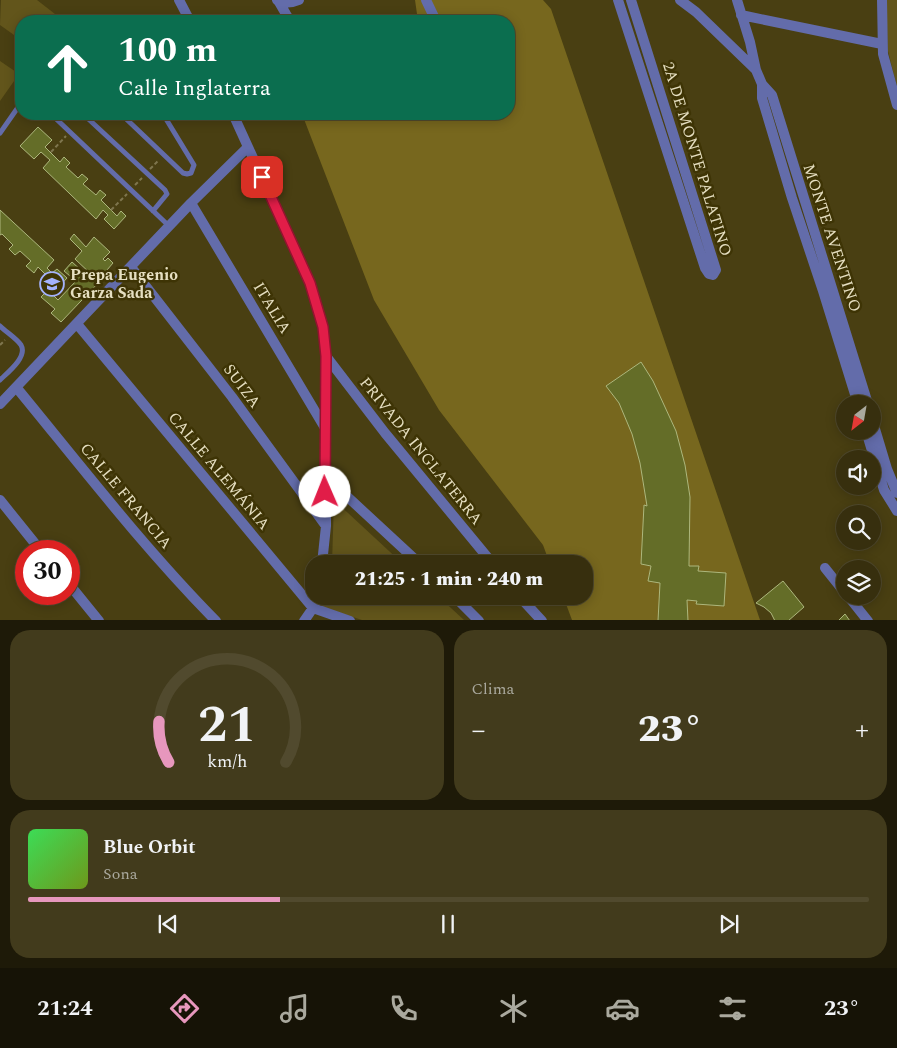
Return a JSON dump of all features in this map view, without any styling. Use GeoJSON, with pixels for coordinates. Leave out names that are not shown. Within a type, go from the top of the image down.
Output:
{"type":"FeatureCollection","features":[{"type":"Feature","properties":{"kind":"street"},"geometry":{"type":"LineString","coordinates":[[179,0],[187,15]]}},
{"type":"Feature","properties":{"kind":"street"},"geometry":{"type":"LineString","coordinates":[[278,1],[293,2],[299,0]]}},
{"type":"Feature","properties":{"kind":"street"},"geometry":{"type":"LineString","coordinates":[[426,0],[433,15]]}},
{"type":"Feature","properties":{"kind":"street","name":"2A DE MONTE PALATINO"},"geometry":{"type":"LineString","coordinates":[[618,0],[706,268],[709,274],[713,275],[716,270],[631,0]]}},
{"type":"Feature","properties":{"kind":"street"},"geometry":{"type":"LineString","coordinates":[[680,0],[729,42],[756,70]]}},
{"type":"Feature","properties":{"kind":"street","name":"MONTE AVENTINO"},"geometry":{"type":"LineString","coordinates":[[737,0],[750,42],[756,70],[762,84],[772,95],[865,395]]}},
{"type":"Feature","properties":{"kind":"street"},"geometry":{"type":"LineString","coordinates":[[882,0],[882,44],[887,73],[897,105]]}},
{"type":"Feature","properties":{"kind":"street"},"geometry":{"type":"LineString","coordinates":[[278,1],[286,15]]}},
{"type":"Feature","properties":{"kind":"street"},"geometry":{"type":"LineString","coordinates":[[741,15],[882,44]]}},
{"type":"Feature","properties":{"kind":"street"},"geometry":{"type":"LineString","coordinates":[[729,42],[741,46],[748,45],[750,42]]}},
{"type":"Feature","properties":{"kind":"street","name":"MONTE AVENTINO"},"geometry":{"type":"LineString","coordinates":[[762,84],[762,98],[855,395]]}},
{"type":"Feature","properties":{"kind":"street"},"geometry":{"type":"LineString","coordinates":[[236,120],[310,283],[323,327],[326,356],[326,526],[323,555]]}},
{"type":"Feature","properties":{"kind":"street"},"geometry":{"type":"LineString","coordinates":[[0,404],[248,147]]}},
{"type":"Feature","properties":{"kind":"street","name":"ITALIA"},"geometry":{"type":"LineString","coordinates":[[192,203],[325,428]]}},
{"type":"Feature","properties":{"kind":"street","name":"SUIZA"},"geometry":{"type":"LineString","coordinates":[[131,267],[232,397],[326,526]]}},
{"type":"Feature","properties":{"kind":"street","name":"CALLE ALEMÁNIA"},"geometry":{"type":"LineString","coordinates":[[77,324],[313,608]]}},
{"type":"Feature","properties":{"kind":"street","name":"PRIVADA INGLATERRA"},"geometry":{"type":"LineString","coordinates":[[326,356],[385,433],[486,555]]}},
{"type":"Feature","properties":{"kind":"street","name":"CALLE FRANCIA"},"geometry":{"type":"LineString","coordinates":[[16,387],[149,548],[216,620]]}},
{"type":"Feature","properties":{"kind":"street"},"geometry":{"type":"LineString","coordinates":[[869,440],[884,490],[897,511]]}},
{"type":"Feature","properties":{"kind":"street"},"geometry":{"type":"LineString","coordinates":[[878,440],[897,493]]}},
{"type":"Feature","properties":{"kind":"street"},"geometry":{"type":"LineString","coordinates":[[325,476],[410,555]]}},
{"type":"Feature","properties":{"kind":"street"},"geometry":{"type":"LineString","coordinates":[[0,500],[32,540]]}},
{"type":"Feature","properties":{"kind":"street"},"geometry":{"type":"LineString","coordinates":[[824,568],[836,582]]}},
{"type":"Feature","properties":{"kind":"street"},"geometry":{"type":"LineString","coordinates":[[80,598],[98,620]]}},
{"type":"Feature","properties":{"kind":"street"},"geometry":{"type":"LineString","coordinates":[[304,620],[314,605]]}},
{"type":"Feature","properties":{"kind":"street"},"geometry":{"type":"LineString","coordinates":[[463,605],[479,620]]}},
{"type":"Feature","properties":{"kind":"street"},"geometry":{"type":"LineString","coordinates":[[528,605],[542,620]]}},
{"type":"Feature","properties":{"kind":"street"},"geometry":{"type":"LineString","coordinates":[[856,605],[868,620]]}},
{"type":"Feature","properties":{"kind":"street"},"geometry":{"type":"LineString","coordinates":[[313,608],[350,620]]}},
{"type":"Feature","properties":{"kind":"lane"},"geometry":{"type":"LineString","coordinates":[[0,133],[15,112]]}},
{"type":"Feature","properties":{"kind":"lane"},"geometry":{"type":"LineString","coordinates":[[57,120],[170,226]]}},
{"type":"Feature","properties":{"kind":"lane"},"geometry":{"type":"LineString","coordinates":[[89,120],[165,190],[166,197],[153,211]]}},
{"type":"Feature","properties":{"kind":"lane"},"geometry":{"type":"LineString","coordinates":[[127,120],[183,173],[191,173],[194,165],[167,120]]}},
{"type":"Feature","properties":{"kind":"lane"},"geometry":{"type":"LineString","coordinates":[[0,326],[20,344],[22,350],[20,359],[0,380]]}},
{"type":"Feature","properties":{"kind":"shaded area"},"geometry":{"type":"Polygon","coordinates":[[[1,0],[37,0],[55,14],[15,15],[15,36],[0,25],[1,0]]]}},
{"type":"Feature","properties":{"kind":"shaded area"},"geometry":{"type":"Polygon","coordinates":[[[415,0],[543,0],[551,9],[760,620],[572,620],[566,605],[593,605],[593,555],[547,555],[543,545],[439,410],[374,300],[304,120],[515,120],[515,15],[417,15],[415,0]]]}},
{"type":"Feature","properties":{"kind":"shaded area"},"geometry":{"type":"Polygon","coordinates":[[[886,0],[897,0],[897,87],[888,51],[886,0]]]}},
{"type":"Feature","properties":{"kind":"shaded area"},"geometry":{"type":"Polygon","coordinates":[[[0,61],[15,71],[15,80],[0,101],[0,61]]]}},
{"type":"Feature","properties":{"kind":"shaded area"},"geometry":{"type":"Polygon","coordinates":[[[334,500],[393,555],[332,555],[334,500]]]}},
{"type":"Feature","properties":{"kind":"shaded area"},"geometry":{"type":"Polygon","coordinates":[[[323,605],[448,605],[464,620],[362,620],[322,607],[323,605]]]}},
{"type":"Feature","properties":{"kind":"building"},"geometry":{"type":"Polygon","coordinates":[[[38,127],[52,140],[45,147],[60,162],[64,157],[70,163],[66,167],[78,178],[82,174],[88,179],[83,184],[96,195],[100,190],[106,195],[101,200],[117,216],[121,211],[126,216],[114,229],[104,219],[108,215],[103,210],[96,219],[43,168],[50,160],[41,152],[34,159],[20,146],[38,127]]]}},
{"type":"Feature","properties":{"kind":"building"},"geometry":{"type":"Polygon","coordinates":[[[0,210],[54,260],[47,268],[52,273],[57,269],[67,278],[55,291],[45,282],[49,278],[38,267],[34,273],[26,266],[31,261],[20,251],[15,255],[9,249],[13,245],[2,234],[0,235],[0,210]]]}},
{"type":"Feature","properties":{"kind":"building"},"geometry":{"type":"Polygon","coordinates":[[[74,234],[86,247],[94,237],[110,252],[103,259],[105,261],[108,258],[113,263],[101,277],[95,271],[92,275],[75,259],[82,251],[70,239],[74,234]]]}},
{"type":"Feature","properties":{"kind":"building"},"geometry":{"type":"Polygon","coordinates":[[[72,262],[93,281],[96,278],[100,281],[61,322],[51,313],[55,309],[41,297],[48,290],[58,300],[76,281],[64,271],[72,262]]]}},
{"type":"Feature","properties":{"kind":"building"},"geometry":{"type":"Polygon","coordinates":[[[641,362],[653,381],[676,431],[685,465],[690,497],[689,566],[699,566],[698,571],[726,573],[724,606],[696,604],[697,601],[687,600],[688,620],[658,620],[660,583],[648,581],[651,566],[641,564],[644,505],[647,506],[640,463],[632,434],[619,403],[606,386],[641,362]]]}},
{"type":"Feature","properties":{"kind":"building"},"geometry":{"type":"Polygon","coordinates":[[[783,581],[804,607],[789,620],[774,620],[771,613],[756,603],[783,581]]]}},
{"type":"Feature","properties":{"kind":"building"},"geometry":{"type":"Polygon","coordinates":[[[845,614],[849,620],[839,620],[845,614]]]}},
{"type":"Feature","properties":{"kind":"place","name":"Prepa Eugenio Garza Sada"},"geometry":{"type":"Point","coordinates":[52,284]}},
{"type":"Feature","properties":{"kind":"route"},"geometry":{"type":"LineString","coordinates":[[262,177],[310,283],[323,327],[326,356],[325,492]]}}]}
